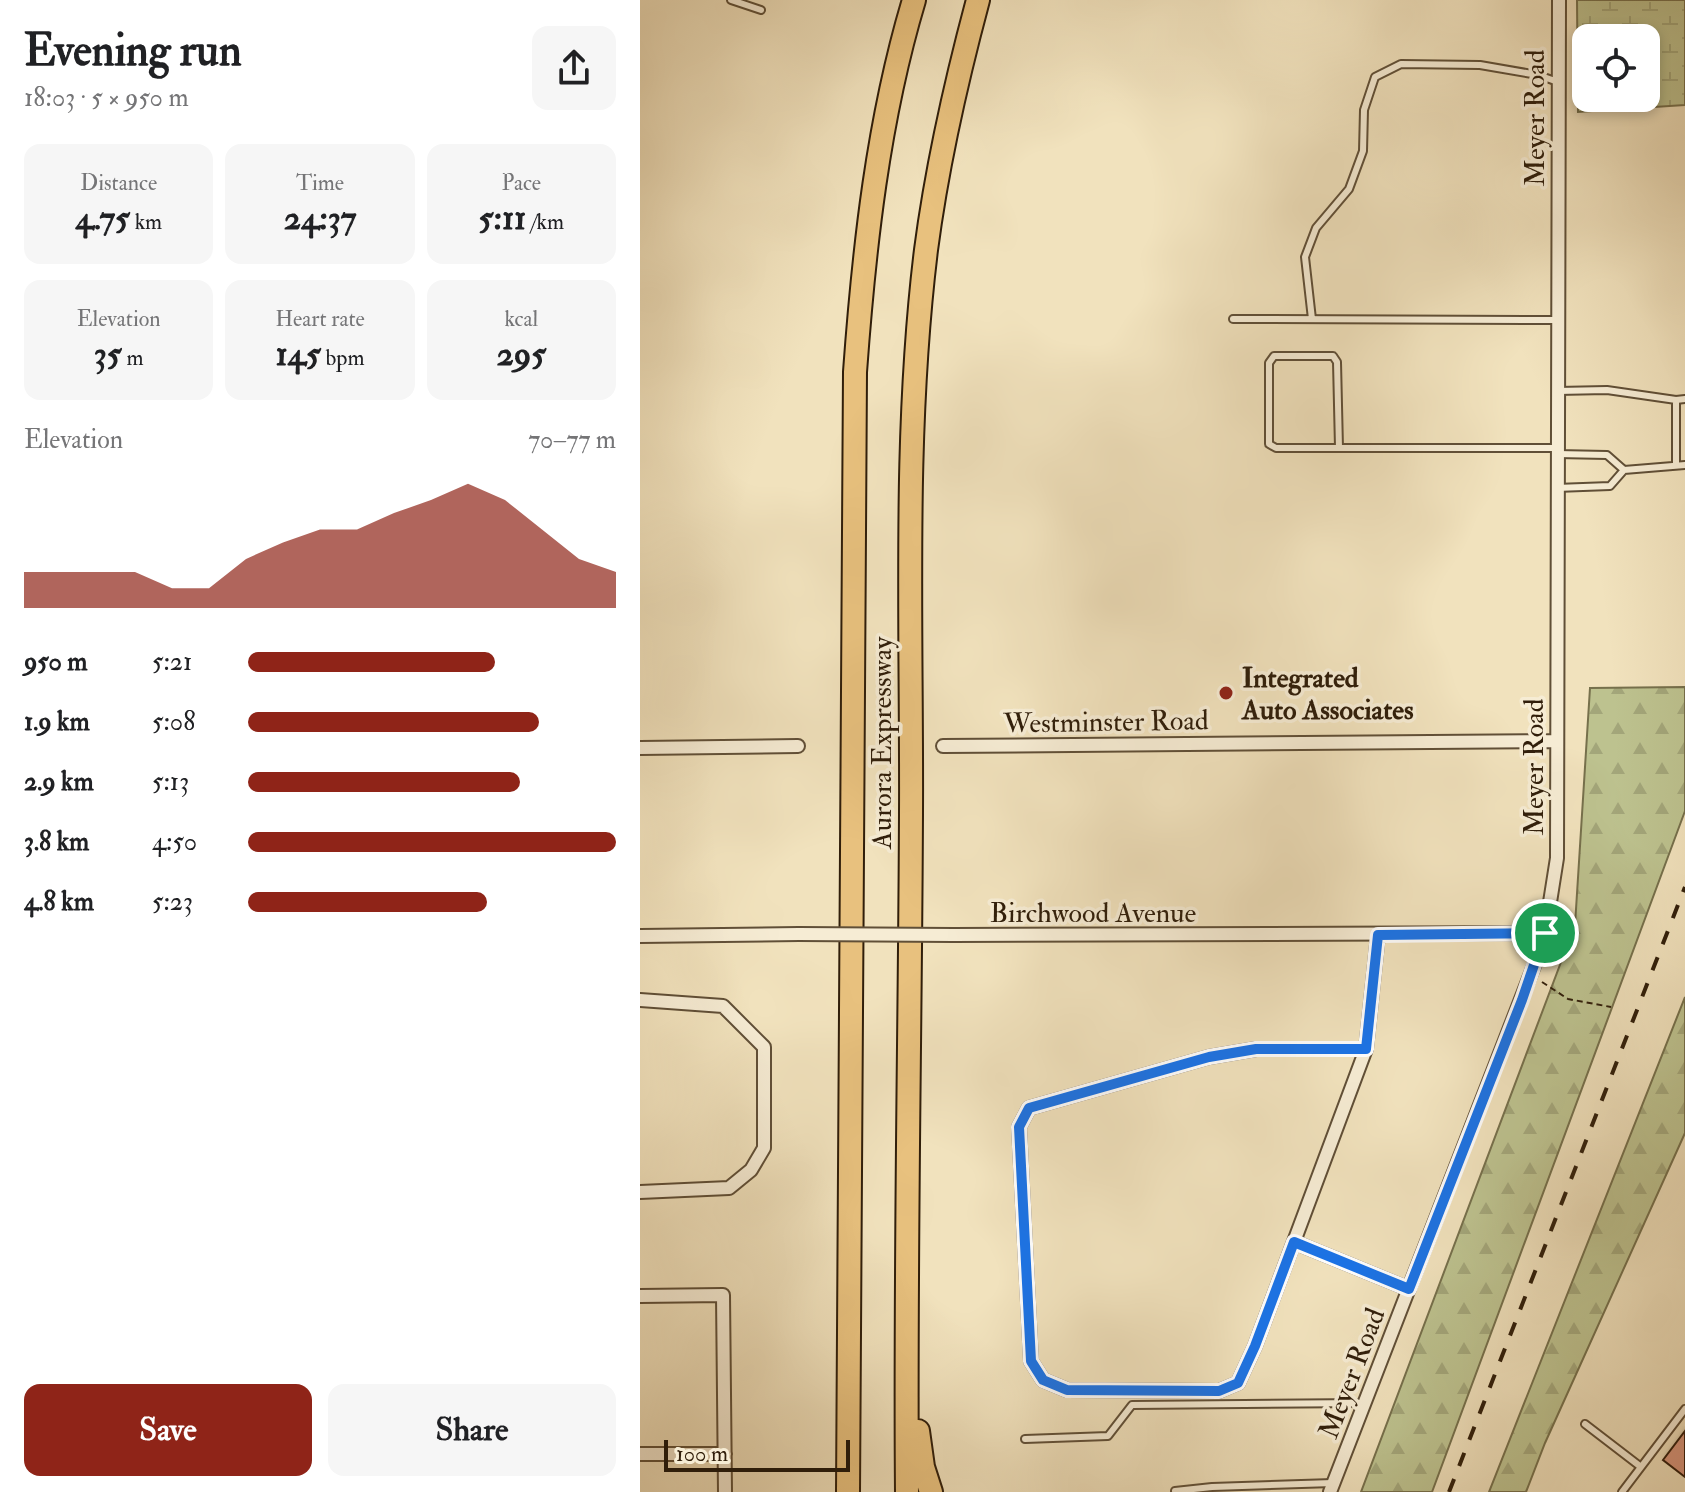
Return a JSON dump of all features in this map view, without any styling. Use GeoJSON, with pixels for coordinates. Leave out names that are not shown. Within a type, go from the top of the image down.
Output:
{"type":"FeatureCollection","features":[{"type":"Feature","properties":{"kind":"highway","name":"Aurora Expressway"},"geometry":{"type":"LineString","coordinates":[[848,1492],[855,372],[861,290],[889,102],[914,0]]}},
{"type":"Feature","properties":{"kind":"highway","name":"Aurora Expressway"},"geometry":{"type":"LineString","coordinates":[[907,1492],[911,562],[917,348],[926,249],[943,151],[962,58],[978,0]]}},
{"type":"Feature","properties":{"kind":"highway"},"geometry":{"type":"LineString","coordinates":[[906,1355],[923,1467],[931,1492]]}},
{"type":"Feature","properties":{"kind":"street","name":"Meyer Road"},"geometry":{"type":"LineString","coordinates":[[1331,1488],[1531,975],[1545,933],[1557,858],[1559,0]]}},
{"type":"Feature","properties":{"kind":"street","name":"Westminster Road"},"geometry":{"type":"LineString","coordinates":[[943,746],[1557,741]]}},
{"type":"Feature","properties":{"kind":"street"},"geometry":{"type":"LineString","coordinates":[[640,748],[798,746]]}},
{"type":"Feature","properties":{"kind":"street","name":"Birchwood Avenue"},"geometry":{"type":"LineString","coordinates":[[640,936],[1545,933]]}},
{"type":"Feature","properties":{"kind":"street"},"geometry":{"type":"LineString","coordinates":[[1366,1049],[1256,1049],[1209,1057],[1029,1108],[1019,1127],[1031,1361],[1043,1380],[1067,1390],[1219,1391],[1238,1383],[1255,1346],[1366,1049],[1378,935]]}},
{"type":"Feature","properties":{"kind":"street"},"geometry":{"type":"LineString","coordinates":[[640,1000],[723,1006],[764,1047],[764,1148],[751,1170],[729,1188],[640,1192]]}},
{"type":"Feature","properties":{"kind":"street"},"geometry":{"type":"LineString","coordinates":[[1294,1242],[1409,1289]]}},
{"type":"Feature","properties":{"kind":"street"},"geometry":{"type":"LineString","coordinates":[[640,1296],[723,1295],[725,1492]]}},
{"type":"Feature","properties":{"kind":"street"},"geometry":{"type":"LineString","coordinates":[[640,1454],[725,1454]]}},
{"type":"Feature","properties":{"kind":"lane"},"geometry":{"type":"LineString","coordinates":[[731,0],[761,10]]}},
{"type":"Feature","properties":{"kind":"lane"},"geometry":{"type":"LineString","coordinates":[[1312,319],[1305,257],[1316,228],[1349,189],[1363,151],[1364,110],[1375,77],[1401,64],[1480,65],[1538,75],[1558,82]]}},
{"type":"Feature","properties":{"kind":"lane"},"geometry":{"type":"LineString","coordinates":[[1233,319],[1557,320]]}},
{"type":"Feature","properties":{"kind":"lane"},"geometry":{"type":"LineString","coordinates":[[1339,448],[1337,362],[1333,356],[1274,356],[1269,363],[1269,444],[1276,448],[1556,451],[1607,455],[1624,470]]}},
{"type":"Feature","properties":{"kind":"lane"},"geometry":{"type":"LineString","coordinates":[[1557,391],[1607,390],[1685,399]]}},
{"type":"Feature","properties":{"kind":"lane"},"geometry":{"type":"LineString","coordinates":[[1676,400],[1676,465]]}},
{"type":"Feature","properties":{"kind":"lane"},"geometry":{"type":"LineString","coordinates":[[1556,488],[1610,486],[1624,470],[1685,465]]}},
{"type":"Feature","properties":{"kind":"lane"},"geometry":{"type":"LineString","coordinates":[[1025,1439],[1108,1436],[1132,1405],[1365,1403]]}},
{"type":"Feature","properties":{"kind":"lane"},"geometry":{"type":"LineString","coordinates":[[1622,1492],[1685,1409]]}},
{"type":"Feature","properties":{"kind":"lane"},"geometry":{"type":"LineString","coordinates":[[1585,1424],[1641,1467]]}},
{"type":"Feature","properties":{"kind":"lane"},"geometry":{"type":"LineString","coordinates":[[1175,1491],[1212,1487],[1331,1488]]}},
{"type":"Feature","properties":{"kind":"path"},"geometry":{"type":"LineString","coordinates":[[1531,975],[1568,999],[1611,1007]]}},
{"type":"Feature","properties":{"kind":"green space"},"geometry":{"type":"Polygon","coordinates":[[[1577,0],[1685,0],[1685,105],[1660,107],[1660,24],[1577,24],[1577,0]]]}},
{"type":"Feature","properties":{"kind":"green space"},"geometry":{"type":"Polygon","coordinates":[[[1685,687],[1685,811],[1432,1492],[1361,1492],[1575,925],[1590,688],[1685,687]]]}},
{"type":"Feature","properties":{"kind":"green space"},"geometry":{"type":"Polygon","coordinates":[[[1685,997],[1685,1133],[1545,1443],[1526,1492],[1489,1492],[1685,997]]]}},
{"type":"Feature","properties":{"kind":"building"},"geometry":{"type":"Polygon","coordinates":[[[1685,1431],[1685,1477],[1663,1460],[1685,1431]]]}},
{"type":"Feature","properties":{"kind":"railway"},"geometry":{"type":"LineString","coordinates":[[1449,1492],[1685,887]]}},
{"type":"Feature","properties":{"kind":"place","name":"Integrated Auto Associates"},"geometry":{"type":"Point","coordinates":[1226,693]}},
{"type":"Feature","properties":{"kind":"route"},"geometry":{"type":"LineString","coordinates":[[1545,933],[1522,1000],[1409,1289],[1294,1242],[1238,1383],[1219,1391],[1067,1390],[1043,1380],[1031,1361],[1019,1127],[1029,1108],[1209,1057],[1256,1049],[1366,1049],[1378,935],[1545,933]]}}]}
